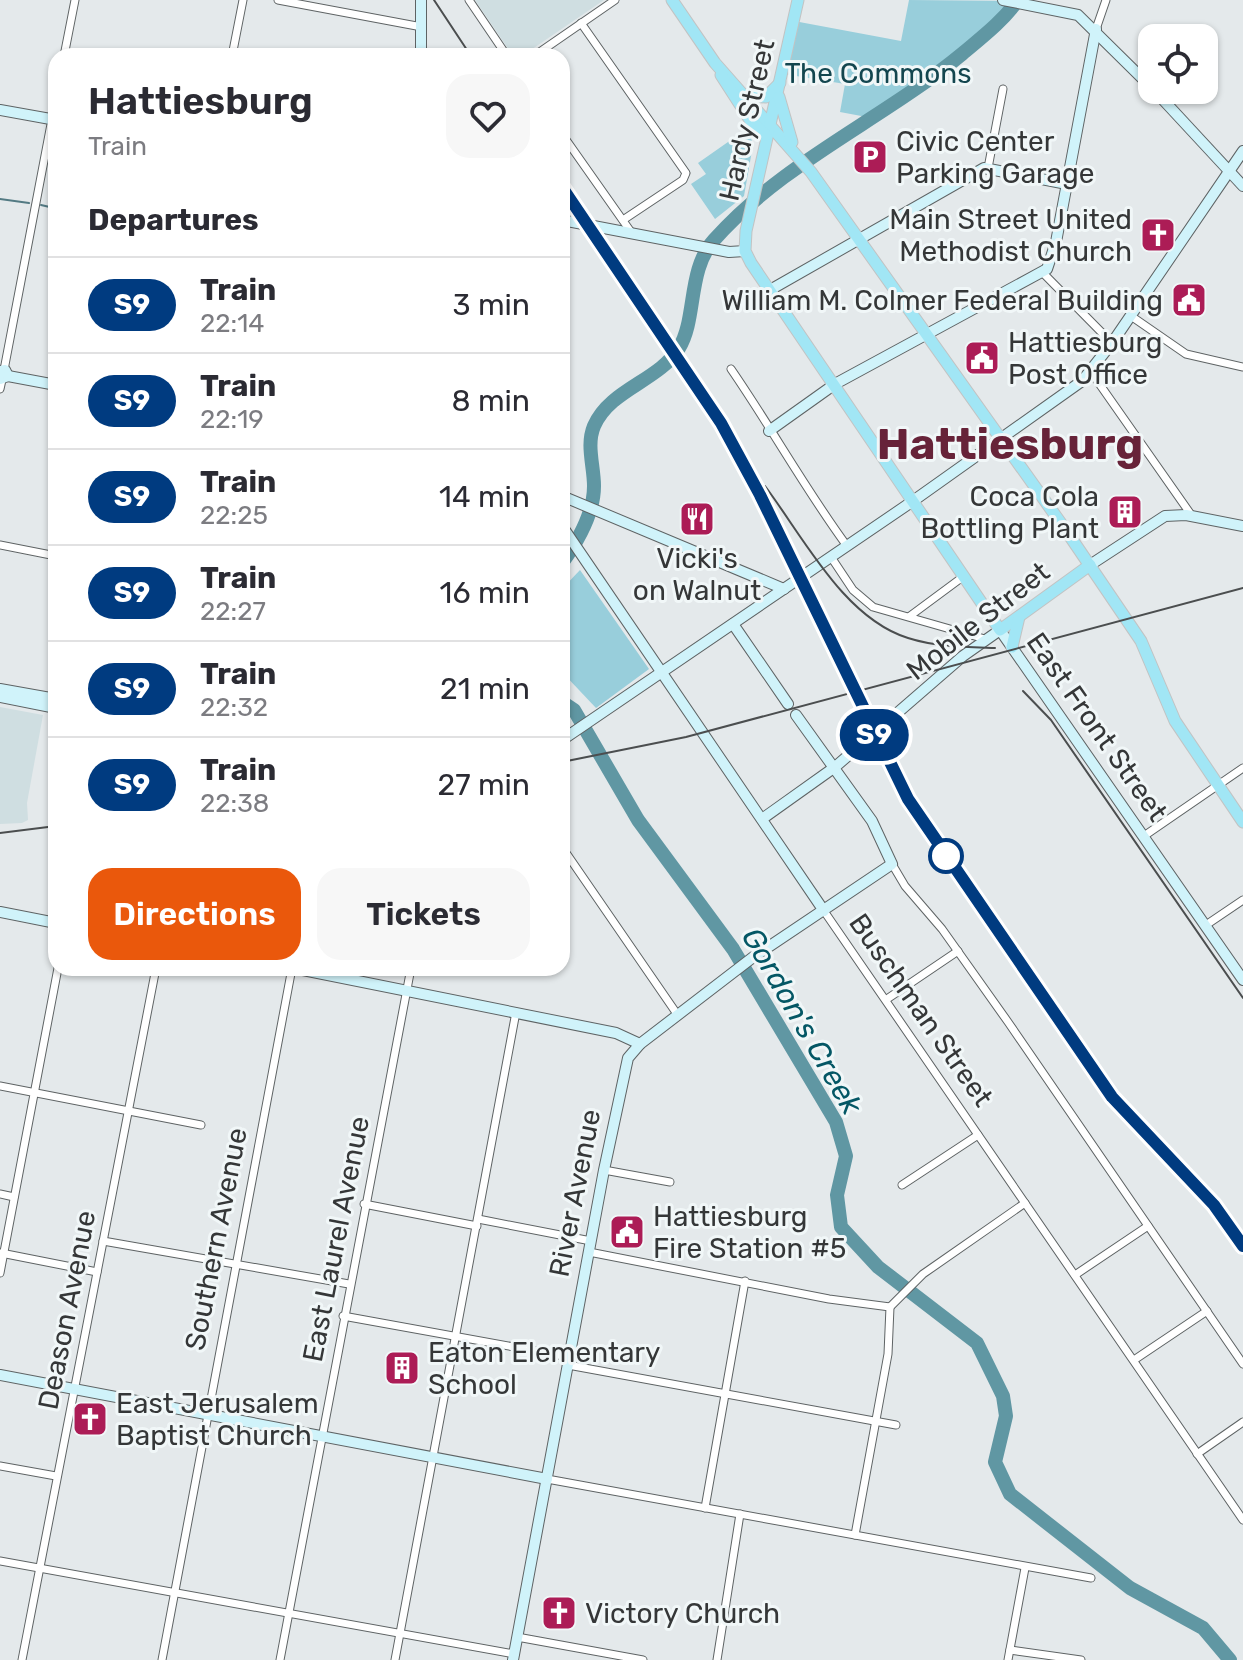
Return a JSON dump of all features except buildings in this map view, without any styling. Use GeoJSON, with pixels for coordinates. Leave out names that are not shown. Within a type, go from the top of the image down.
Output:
{"type":"FeatureCollection","features":[{"type":"Feature","properties":{"kind":"main road"},"geometry":{"type":"LineString","coordinates":[[672,0],[743,110],[766,135]]}},
{"type":"Feature","properties":{"kind":"main road","name":"Hardy Street"},"geometry":{"type":"LineString","coordinates":[[745,251],[755,185],[783,79],[798,0]]}},
{"type":"Feature","properties":{"kind":"main road"},"geometry":{"type":"LineString","coordinates":[[715,63],[770,121],[811,172],[1090,565],[1141,641],[1171,713],[1243,822]]}},
{"type":"Feature","properties":{"kind":"main road"},"geometry":{"type":"LineString","coordinates":[[746,95],[756,99],[766,97],[783,79]]}},
{"type":"Feature","properties":{"kind":"main road"},"geometry":{"type":"LineString","coordinates":[[779,93],[783,119],[793,149]]}},
{"type":"Feature","properties":{"kind":"main road"},"geometry":{"type":"LineString","coordinates":[[762,152],[774,143],[793,149]]}},
{"type":"Feature","properties":{"kind":"main road","name":"East Front Street"},"geometry":{"type":"LineString","coordinates":[[745,251],[1000,630]]}},
{"type":"Feature","properties":{"kind":"main road","name":"Mobile Street"},"geometry":{"type":"LineString","coordinates":[[1000,630],[1090,565]]}},
{"type":"Feature","properties":{"kind":"main road"},"geometry":{"type":"LineString","coordinates":[[1012,647],[1019,616]]}},
{"type":"Feature","properties":{"kind":"street"},"geometry":{"type":"LineString","coordinates":[[66,48],[75,0]]}},
{"type":"Feature","properties":{"kind":"street"},"geometry":{"type":"LineString","coordinates":[[234,48],[243,0]]}},
{"type":"Feature","properties":{"kind":"street"},"geometry":{"type":"LineString","coordinates":[[278,0],[422,27]]}},
{"type":"Feature","properties":{"kind":"street"},"geometry":{"type":"LineString","coordinates":[[421,0],[421,48]]}},
{"type":"Feature","properties":{"kind":"street"},"geometry":{"type":"LineString","coordinates":[[469,0],[502,48]]}},
{"type":"Feature","properties":{"kind":"street"},"geometry":{"type":"LineString","coordinates":[[545,48],[615,0]]}},
{"type":"Feature","properties":{"kind":"street"},"geometry":{"type":"LineString","coordinates":[[1005,0],[1072,12],[1096,29],[1138,73]]}},
{"type":"Feature","properties":{"kind":"street"},"geometry":{"type":"LineString","coordinates":[[769,431],[835,384],[1043,273],[1050,265],[1096,29],[1106,0]]}},
{"type":"Feature","properties":{"kind":"street"},"geometry":{"type":"LineString","coordinates":[[581,23],[686,173],[683,180],[623,220]]}},
{"type":"Feature","properties":{"kind":"street"},"geometry":{"type":"LineString","coordinates":[[988,168],[1003,89]]}},
{"type":"Feature","properties":{"kind":"street"},"geometry":{"type":"LineString","coordinates":[[1167,104],[1243,186]]}},
{"type":"Feature","properties":{"kind":"street"},"geometry":{"type":"LineString","coordinates":[[0,110],[48,119]]}},
{"type":"Feature","properties":{"kind":"street"},"geometry":{"type":"LineString","coordinates":[[570,145],[631,232]]}},
{"type":"Feature","properties":{"kind":"street"},"geometry":{"type":"LineString","coordinates":[[48,150],[2,377],[48,384]]}},
{"type":"Feature","properties":{"kind":"street"},"geometry":{"type":"LineString","coordinates":[[570,735],[1002,439],[1091,372],[1243,151]]}},
{"type":"Feature","properties":{"kind":"street"},"geometry":{"type":"LineString","coordinates":[[770,290],[988,168],[1067,184]]}},
{"type":"Feature","properties":{"kind":"street"},"geometry":{"type":"LineString","coordinates":[[570,221],[729,252],[745,251]]}},
{"type":"Feature","properties":{"kind":"street"},"geometry":{"type":"LineString","coordinates":[[1043,273],[1112,343]]}},
{"type":"Feature","properties":{"kind":"street"},"geometry":{"type":"LineString","coordinates":[[1131,316],[1186,354],[1243,367]]}},
{"type":"Feature","properties":{"kind":"street"},"geometry":{"type":"LineString","coordinates":[[731,369],[847,546]]}},
{"type":"Feature","properties":{"kind":"street"},"geometry":{"type":"LineString","coordinates":[[1091,372],[1192,516]]}},
{"type":"Feature","properties":{"kind":"street"},"geometry":{"type":"LineString","coordinates":[[572,503],[784,589]]}},
{"type":"Feature","properties":{"kind":"street","name":"Mobile Street"},"geometry":{"type":"LineString","coordinates":[[1090,565],[1159,518],[1192,516],[1243,526]]}},
{"type":"Feature","properties":{"kind":"street","name":"Buschman Street"},"geometry":{"type":"LineString","coordinates":[[570,539],[1243,1520]]}},
{"type":"Feature","properties":{"kind":"street"},"geometry":{"type":"LineString","coordinates":[[0,545],[48,554]]}},
{"type":"Feature","properties":{"kind":"street"},"geometry":{"type":"LineString","coordinates":[[831,557],[853,590],[867,603],[985,639]]}},
{"type":"Feature","properties":{"kind":"street"},"geometry":{"type":"LineString","coordinates":[[910,616],[964,576]]}},
{"type":"Feature","properties":{"kind":"street"},"geometry":{"type":"LineString","coordinates":[[733,624],[788,704]]}},
{"type":"Feature","properties":{"kind":"street","name":"Mobile Street"},"geometry":{"type":"LineString","coordinates":[[762,819],[835,767],[985,639],[1000,630]]}},
{"type":"Feature","properties":{"kind":"street","name":"East Front Street"},"geometry":{"type":"LineString","coordinates":[[1000,630],[1243,980]]}},
{"type":"Feature","properties":{"kind":"street"},"geometry":{"type":"LineString","coordinates":[[0,689],[48,698]]}},
{"type":"Feature","properties":{"kind":"street"},"geometry":{"type":"LineString","coordinates":[[0,697],[48,706]]}},
{"type":"Feature","properties":{"kind":"street"},"geometry":{"type":"LineString","coordinates":[[796,715],[879,832],[905,886],[958,951],[1243,1364]]}},
{"type":"Feature","properties":{"kind":"street"},"geometry":{"type":"LineString","coordinates":[[1144,836],[1243,768]]}},
{"type":"Feature","properties":{"kind":"street"},"geometry":{"type":"LineString","coordinates":[[570,859],[677,1014]]}},
{"type":"Feature","properties":{"kind":"street","name":"River Avenue"},"geometry":{"type":"LineString","coordinates":[[513,1657],[624,1069],[640,1044],[677,1014],[752,958],[892,864]]}},
{"type":"Feature","properties":{"kind":"street"},"geometry":{"type":"LineString","coordinates":[[1206,925],[1243,900]]}},
{"type":"Feature","properties":{"kind":"street"},"geometry":{"type":"LineString","coordinates":[[0,912],[48,921]]}},
{"type":"Feature","properties":{"kind":"street"},"geometry":{"type":"LineString","coordinates":[[887,999],[958,951]]}},
{"type":"Feature","properties":{"kind":"street"},"geometry":{"type":"LineString","coordinates":[[0,1273],[56,976]]}},
{"type":"Feature","properties":{"kind":"street","name":"Deason Avenue"},"geometry":{"type":"LineString","coordinates":[[22,1660],[154,976]]}},
{"type":"Feature","properties":{"kind":"street","name":"Southern Avenue"},"geometry":{"type":"LineString","coordinates":[[162,1660],[290,976]]}},
{"type":"Feature","properties":{"kind":"street"},"geometry":{"type":"LineString","coordinates":[[332,976],[616,1033],[640,1044]]}},
{"type":"Feature","properties":{"kind":"street","name":"East Laurel Avenue"},"geometry":{"type":"LineString","coordinates":[[280,1660],[409,976]]}},
{"type":"Feature","properties":{"kind":"street"},"geometry":{"type":"LineString","coordinates":[[395,1660],[516,1012]]}},
{"type":"Feature","properties":{"kind":"street"},"geometry":{"type":"LineString","coordinates":[[0,1086],[201,1125]]}},
{"type":"Feature","properties":{"kind":"street"},"geometry":{"type":"LineString","coordinates":[[902,1185],[978,1135]]}},
{"type":"Feature","properties":{"kind":"street"},"geometry":{"type":"LineString","coordinates":[[604,1170],[670,1182]]}},
{"type":"Feature","properties":{"kind":"street"},"geometry":{"type":"LineString","coordinates":[[0,1194],[14,1197]]}},
{"type":"Feature","properties":{"kind":"street"},"geometry":{"type":"LineString","coordinates":[[855,1535],[890,1342],[892,1304],[923,1274],[1025,1203]]}},
{"type":"Feature","properties":{"kind":"street"},"geometry":{"type":"LineString","coordinates":[[364,1204],[478,1222],[745,1281],[892,1304]]}},
{"type":"Feature","properties":{"kind":"street"},"geometry":{"type":"LineString","coordinates":[[1075,1275],[1148,1226]]}},
{"type":"Feature","properties":{"kind":"street"},"geometry":{"type":"LineString","coordinates":[[103,1241],[349,1284]]}},
{"type":"Feature","properties":{"kind":"street"},"geometry":{"type":"LineString","coordinates":[[2,1253],[97,1272]]}},
{"type":"Feature","properties":{"kind":"street"},"geometry":{"type":"LineString","coordinates":[[705,1508],[745,1281]]}},
{"type":"Feature","properties":{"kind":"street"},"geometry":{"type":"LineString","coordinates":[[1134,1360],[1207,1311]]}},
{"type":"Feature","properties":{"kind":"street"},"geometry":{"type":"LineString","coordinates":[[343,1316],[457,1336],[725,1393],[896,1425]]}},
{"type":"Feature","properties":{"kind":"street"},"geometry":{"type":"LineString","coordinates":[[0,1375],[1091,1578]]}},
{"type":"Feature","properties":{"kind":"street"},"geometry":{"type":"LineString","coordinates":[[1197,1454],[1243,1422]]}},
{"type":"Feature","properties":{"kind":"street"},"geometry":{"type":"LineString","coordinates":[[0,1466],[56,1476]]}},
{"type":"Feature","properties":{"kind":"street"},"geometry":{"type":"LineString","coordinates":[[717,1660],[740,1514]]}},
{"type":"Feature","properties":{"kind":"street"},"geometry":{"type":"LineString","coordinates":[[0,1561],[400,1631],[513,1657]]}},
{"type":"Feature","properties":{"kind":"street"},"geometry":{"type":"LineString","coordinates":[[1008,1660],[1025,1568]]}},
{"type":"Feature","properties":{"kind":"street"},"geometry":{"type":"LineString","coordinates":[[517,1637],[643,1660]]}},
{"type":"Feature","properties":{"kind":"street"},"geometry":{"type":"LineString","coordinates":[[1010,1650],[1081,1660]]}},
{"type":"Feature","properties":{"kind":"shaded area"},"geometry":{"type":"Polygon","coordinates":[[[475,0],[604,0],[534,48],[508,48],[475,0]]]}},
{"type":"Feature","properties":{"kind":"shaded area"},"geometry":{"type":"Polygon","coordinates":[[[0,707],[43,715],[27,803],[28,820],[22,823],[0,824],[0,707]]]}},
{"type":"Feature","properties":{"kind":"green space","name":"The Commons"},"geometry":{"type":"Polygon","coordinates":[[[909,0],[1017,1],[968,51],[872,118],[840,112],[845,84],[784,74],[794,21],[901,41],[909,0]]]}},
{"type":"Feature","properties":{"kind":"green space"},"geometry":{"type":"Polygon","coordinates":[[[748,128],[753,145],[744,196],[715,219],[691,184],[706,174],[698,163],[748,128]]]}},
{"type":"Feature","properties":{"kind":"green space"},"geometry":{"type":"Polygon","coordinates":[[[580,570],[649,669],[596,708],[570,680],[570,581],[580,570]]]}},
{"type":"Feature","properties":{"kind":"waterway","name":"Gordon's Creek"},"geometry":{"type":"LineString","coordinates":[[570,550],[591,507],[594,486],[591,441],[594,426],[611,403],[660,369],[679,348],[685,336],[700,265],[714,240],[771,187],[962,54],[999,22],[1018,0]]}},
{"type":"Feature","properties":{"kind":"waterway"},"geometry":{"type":"LineString","coordinates":[[0,199],[29,203]]}},
{"type":"Feature","properties":{"kind":"waterway"},"geometry":{"type":"LineString","coordinates":[[41,205],[48,207]]}},
{"type":"Feature","properties":{"kind":"waterway","name":"Gordon's Creek"},"geometry":{"type":"LineString","coordinates":[[570,707],[638,820],[733,949],[836,1122],[846,1156],[837,1195],[841,1227],[878,1267],[977,1343],[1003,1396],[1006,1416],[995,1462],[1010,1494],[1130,1588],[1203,1628],[1230,1660]]}},
{"type":"Feature","properties":{"kind":"railway"},"geometry":{"type":"LineString","coordinates":[[434,0],[466,48]]}},
{"type":"Feature","properties":{"kind":"railway"},"geometry":{"type":"LineString","coordinates":[[570,199],[721,423],[760,495],[908,799],[1112,1097],[1243,1235]]}},
{"type":"Feature","properties":{"kind":"railway"},"geometry":{"type":"LineString","coordinates":[[765,486],[827,574],[864,613],[885,628],[919,641],[995,648]]}},
{"type":"Feature","properties":{"kind":"railway"},"geometry":{"type":"LineString","coordinates":[[570,760],[686,737],[1243,588]]}},
{"type":"Feature","properties":{"kind":"railway"},"geometry":{"type":"LineString","coordinates":[[1023,691],[1051,720],[1243,998]]}},
{"type":"Feature","properties":{"kind":"railway"},"geometry":{"type":"LineString","coordinates":[[0,833],[48,827]]}},
{"type":"Feature","properties":{"kind":"train","name":"S9"},"geometry":{"type":"LineString","coordinates":[[570,198],[721,423],[797,568],[874,735],[908,799],[1112,1097],[1214,1205],[1243,1246]]}},
{"type":"Feature","properties":{"kind":"place","name":"Civic Center Parking Garage"},"geometry":{"type":"Point","coordinates":[870,157]}},
{"type":"Feature","properties":{"kind":"place","name":"Main Street United Methodist Church"},"geometry":{"type":"Point","coordinates":[1158,235]}},
{"type":"Feature","properties":{"kind":"place","name":"William M. Colmer Federal Building"},"geometry":{"type":"Point","coordinates":[1189,300]}},
{"type":"Feature","properties":{"kind":"place","name":"Hattiesburg Post Office"},"geometry":{"type":"Point","coordinates":[982,358]}},
{"type":"Feature","properties":{"kind":"place","name":"Coca Cola Bottling Plant"},"geometry":{"type":"Point","coordinates":[1125,512]}},
{"type":"Feature","properties":{"kind":"place","name":"Vicki's on Walnut"},"geometry":{"type":"Point","coordinates":[697,519]}},
{"type":"Feature","properties":{"kind":"place","name":"Hattiesburg Fire Station #5"},"geometry":{"type":"Point","coordinates":[627,1232]}},
{"type":"Feature","properties":{"kind":"place","name":"Eaton Elementary School"},"geometry":{"type":"Point","coordinates":[402,1368]}},
{"type":"Feature","properties":{"kind":"place","name":"East Jerusalem Baptist Church"},"geometry":{"type":"Point","coordinates":[90,1419]}},
{"type":"Feature","properties":{"kind":"place","name":"Victory Church"},"geometry":{"type":"Point","coordinates":[559,1613]}},
{"type":"Feature","properties":{"kind":"district","name":"Hattiesburg"},"geometry":{"type":"Point","coordinates":[1010,444]}}]}
